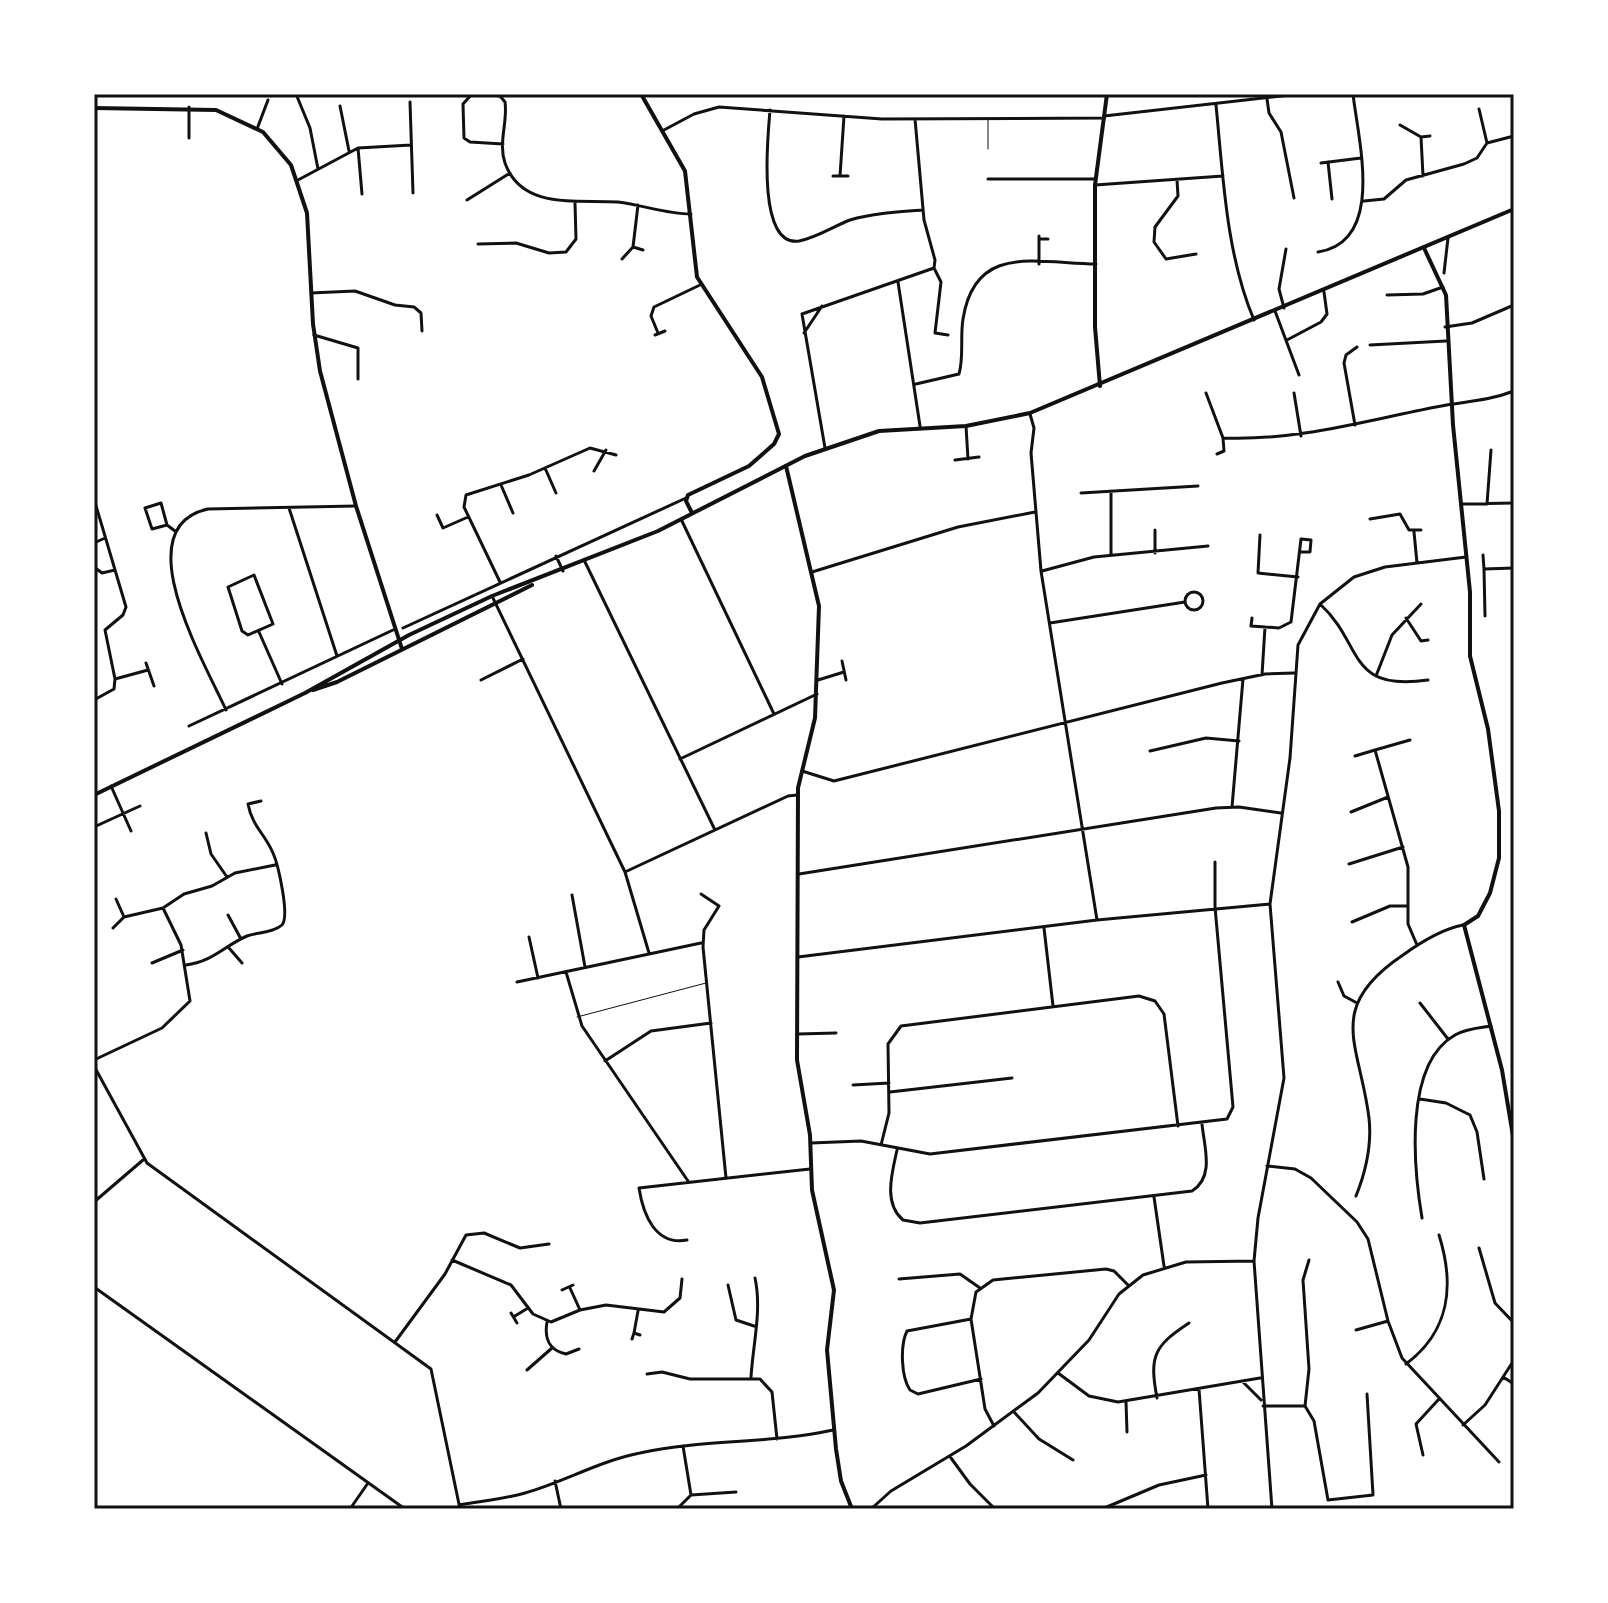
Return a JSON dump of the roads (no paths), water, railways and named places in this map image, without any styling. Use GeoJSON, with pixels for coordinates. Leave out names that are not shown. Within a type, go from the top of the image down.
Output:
{"type":"FeatureCollection","features":[{"type":"Feature","properties":{"kind":"street"},"geometry":{"type":"LineString","coordinates":[[296,94],[310,128],[318,169]]}},
{"type":"Feature","properties":{"kind":"street"},"geometry":{"type":"LineString","coordinates":[[472,94],[463,104],[464,138],[470,142],[503,144]]}},
{"type":"Feature","properties":{"kind":"street"},"geometry":{"type":"LineString","coordinates":[[481,94],[500,96],[505,102],[503,144],[510,173],[529,191],[575,203],[638,205],[666,213],[691,214]]}},
{"type":"Feature","properties":{"kind":"street"},"geometry":{"type":"LineString","coordinates":[[403,628],[686,498],[749,466],[778,439],[762,377],[700,285],[693,264],[685,171],[641,94]]}},
{"type":"Feature","properties":{"kind":"street"},"geometry":{"type":"LineString","coordinates":[[1100,386],[1095,327],[1095,182],[1107,94]]}},
{"type":"Feature","properties":{"kind":"street"},"geometry":{"type":"LineString","coordinates":[[664,130],[710,108],[915,119],[1104,117],[1299,94]]}},
{"type":"Feature","properties":{"kind":"street"},"geometry":{"type":"LineString","coordinates":[[1318,252],[1337,247],[1348,238],[1364,201],[1353,94]]}},
{"type":"Feature","properties":{"kind":"street"},"geometry":{"type":"LineString","coordinates":[[1267,99],[1269,113],[1281,132],[1294,198]]}},
{"type":"Feature","properties":{"kind":"street"},"geometry":{"type":"LineString","coordinates":[[257,129],[268,100]]}},
{"type":"Feature","properties":{"kind":"street"},"geometry":{"type":"LineString","coordinates":[[410,102],[413,193]]}},
{"type":"Feature","properties":{"kind":"street"},"geometry":{"type":"LineString","coordinates":[[1216,105],[1223,176],[1243,291],[1254,320]]}},
{"type":"Feature","properties":{"kind":"street"},"geometry":{"type":"LineString","coordinates":[[340,106],[349,151]]}},
{"type":"Feature","properties":{"kind":"street"},"geometry":{"type":"LineString","coordinates":[[189,107],[189,138]]}},
{"type":"Feature","properties":{"kind":"street"},"geometry":{"type":"LineString","coordinates":[[94,108],[189,107],[227,113],[257,129],[280,150],[298,180],[308,219],[314,335],[356,506],[393,630],[402,649]]}},
{"type":"Feature","properties":{"kind":"street"},"geometry":{"type":"LineString","coordinates":[[1479,109],[1487,143]]}},
{"type":"Feature","properties":{"kind":"street"},"geometry":{"type":"LineString","coordinates":[[770,110],[768,186],[774,226],[782,236],[799,241],[853,219],[923,210]]}},
{"type":"Feature","properties":{"kind":"street"},"geometry":{"type":"LineString","coordinates":[[840,176],[844,116]]}},
{"type":"Feature","properties":{"kind":"street"},"geometry":{"type":"LineString","coordinates":[[915,119],[923,210],[934,268],[941,282],[935,333],[948,335]]}},
{"type":"Feature","properties":{"kind":"street"},"geometry":{"type":"LineString","coordinates":[[1400,125],[1421,137],[1430,136]]}},
{"type":"Feature","properties":{"kind":"street"},"geometry":{"type":"LineString","coordinates":[[1364,201],[1384,199],[1406,180],[1472,161],[1487,143],[1514,136]]}},
{"type":"Feature","properties":{"kind":"street"},"geometry":{"type":"LineString","coordinates":[[1421,137],[1423,176]]}},
{"type":"Feature","properties":{"kind":"street"},"geometry":{"type":"LineString","coordinates":[[298,180],[358,148],[411,145]]}},
{"type":"Feature","properties":{"kind":"street"},"geometry":{"type":"LineString","coordinates":[[358,148],[362,194]]}},
{"type":"Feature","properties":{"kind":"street"},"geometry":{"type":"LineString","coordinates":[[1321,163],[1361,158]]}},
{"type":"Feature","properties":{"kind":"street"},"geometry":{"type":"LineString","coordinates":[[1328,162],[1328,188],[1332,199]]}},
{"type":"Feature","properties":{"kind":"street"},"geometry":{"type":"LineString","coordinates":[[467,200],[510,173]]}},
{"type":"Feature","properties":{"kind":"street"},"geometry":{"type":"LineString","coordinates":[[833,176],[848,176]]}},
{"type":"Feature","properties":{"kind":"street"},"geometry":{"type":"LineString","coordinates":[[988,179],[1095,182],[1223,176]]}},
{"type":"Feature","properties":{"kind":"street"},"geometry":{"type":"LineString","coordinates":[[1177,180],[1178,196],[1155,227],[1154,242],[1166,259],[1196,254]]}},
{"type":"Feature","properties":{"kind":"street"},"geometry":{"type":"LineString","coordinates":[[1285,189],[1292,189]]}},
{"type":"Feature","properties":{"kind":"street"},"geometry":{"type":"LineString","coordinates":[[478,244],[516,243],[549,253],[566,252],[576,239],[575,203]]}},
{"type":"Feature","properties":{"kind":"street"},"geometry":{"type":"LineString","coordinates":[[622,259],[633,247],[638,205]]}},
{"type":"Feature","properties":{"kind":"street"},"geometry":{"type":"LineString","coordinates":[[94,795],[306,692],[398,641],[492,596],[585,562],[825,448],[863,435],[920,426],[966,426],[1030,413],[1324,292],[1514,209]]}},
{"type":"Feature","properties":{"kind":"street"},"geometry":{"type":"LineString","coordinates":[[1444,273],[1447,237]]}},
{"type":"Feature","properties":{"kind":"street"},"geometry":{"type":"LineString","coordinates":[[1039,264],[1039,238],[1048,239]]}},
{"type":"Feature","properties":{"kind":"street"},"geometry":{"type":"LineString","coordinates":[[633,247],[643,250]]}},
{"type":"Feature","properties":{"kind":"street"},"geometry":{"type":"LineString","coordinates":[[1356,1196],[1365,1169],[1370,1132],[1354,1048],[1357,1003],[1382,971],[1417,945],[1478,916],[1486,903],[1500,845],[1488,729],[1470,656],[1471,605],[1446,341],[1447,299],[1424,248]]}},
{"type":"Feature","properties":{"kind":"street"},"geometry":{"type":"LineString","coordinates":[[1284,308],[1279,289],[1282,255],[1286,249]]}},
{"type":"Feature","properties":{"kind":"street"},"geometry":{"type":"LineString","coordinates":[[1276,252],[1282,255]]}},
{"type":"Feature","properties":{"kind":"street"},"geometry":{"type":"LineString","coordinates":[[916,384],[959,374],[963,314],[969,293],[982,273],[999,264],[1096,264]]}},
{"type":"Feature","properties":{"kind":"street"},"geometry":{"type":"LineString","coordinates":[[825,448],[802,314],[934,268]]}},
{"type":"Feature","properties":{"kind":"street"},"geometry":{"type":"LineString","coordinates":[[898,282],[920,426]]}},
{"type":"Feature","properties":{"kind":"street"},"geometry":{"type":"LineString","coordinates":[[665,331],[656,334],[651,316],[654,307],[700,285]]}},
{"type":"Feature","properties":{"kind":"street"},"geometry":{"type":"LineString","coordinates":[[1387,295],[1428,293],[1443,287]]}},
{"type":"Feature","properties":{"kind":"street"},"geometry":{"type":"LineString","coordinates":[[311,293],[355,291],[390,304],[416,307],[421,314],[422,331]]}},
{"type":"Feature","properties":{"kind":"street"},"geometry":{"type":"LineString","coordinates":[[1287,340],[1321,322],[1327,314],[1324,292]]}},
{"type":"Feature","properties":{"kind":"street"},"geometry":{"type":"LineString","coordinates":[[1445,327],[1472,323],[1514,305]]}},
{"type":"Feature","properties":{"kind":"street"},"geometry":{"type":"LineString","coordinates":[[804,333],[822,306]]}},
{"type":"Feature","properties":{"kind":"street"},"geometry":{"type":"LineString","coordinates":[[1275,311],[1299,375]]}},
{"type":"Feature","properties":{"kind":"street"},"geometry":{"type":"LineString","coordinates":[[314,335],[358,348],[358,379]]}},
{"type":"Feature","properties":{"kind":"street"},"geometry":{"type":"LineString","coordinates":[[1370,345],[1446,341]]}},
{"type":"Feature","properties":{"kind":"street"},"geometry":{"type":"LineString","coordinates":[[1355,425],[1344,363],[1346,355],[1357,347]]}},
{"type":"Feature","properties":{"kind":"street"},"geometry":{"type":"LineString","coordinates":[[1223,438],[1301,436],[1471,404],[1514,391]]}},
{"type":"Feature","properties":{"kind":"street"},"geometry":{"type":"LineString","coordinates":[[1206,393],[1223,438],[1224,451],[1217,454]]}},
{"type":"Feature","properties":{"kind":"street"},"geometry":{"type":"LineString","coordinates":[[1294,393],[1301,436]]}},
{"type":"Feature","properties":{"kind":"street"},"geometry":{"type":"LineString","coordinates":[[1030,413],[1034,428],[1031,447],[1041,571],[1097,920]]}},
{"type":"Feature","properties":{"kind":"street"},"geometry":{"type":"LineString","coordinates":[[966,426],[968,459]]}},
{"type":"Feature","properties":{"kind":"street"},"geometry":{"type":"LineString","coordinates":[[500,582],[468,517],[463,504],[466,495],[501,485],[590,448],[616,455]]}},
{"type":"Feature","properties":{"kind":"street"},"geometry":{"type":"LineString","coordinates":[[594,471],[606,450]]}},
{"type":"Feature","properties":{"kind":"street"},"geometry":{"type":"LineString","coordinates":[[1487,504],[1491,450]]}},
{"type":"Feature","properties":{"kind":"street"},"geometry":{"type":"LineString","coordinates":[[955,460],[979,457]]}},
{"type":"Feature","properties":{"kind":"street"},"geometry":{"type":"LineString","coordinates":[[785,465],[819,606],[814,728],[797,795],[798,1065],[811,1143],[813,1197],[834,1290],[827,1350],[841,1481],[852,1509]]}},
{"type":"Feature","properties":{"kind":"street"},"geometry":{"type":"LineString","coordinates":[[545,468],[556,493]]}},
{"type":"Feature","properties":{"kind":"street"},"geometry":{"type":"LineString","coordinates":[[501,485],[513,513]]}},
{"type":"Feature","properties":{"kind":"street"},"geometry":{"type":"LineString","coordinates":[[1081,493],[1198,486]]}},
{"type":"Feature","properties":{"kind":"street"},"geometry":{"type":"LineString","coordinates":[[1111,491],[1111,556]]}},
{"type":"Feature","properties":{"kind":"street"},"geometry":{"type":"LineString","coordinates":[[686,498],[692,513]]}},
{"type":"Feature","properties":{"kind":"street"},"geometry":{"type":"LineString","coordinates":[[94,499],[125,612],[108,625],[104,636],[115,679],[114,689],[94,700]]}},
{"type":"Feature","properties":{"kind":"street"},"geometry":{"type":"LineString","coordinates":[[167,525],[152,529],[145,508],[161,503],[167,525],[175,531]]}},
{"type":"Feature","properties":{"kind":"street"},"geometry":{"type":"LineString","coordinates":[[1461,504],[1514,503]]}},
{"type":"Feature","properties":{"kind":"street"},"geometry":{"type":"LineString","coordinates":[[226,710],[187,624],[176,587],[168,557],[175,531],[189,516],[208,509],[356,506]]}},
{"type":"Feature","properties":{"kind":"street"},"geometry":{"type":"LineString","coordinates":[[289,507],[337,656]]}},
{"type":"Feature","properties":{"kind":"street"},"geometry":{"type":"LineString","coordinates":[[812,572],[958,527],[1035,512]]}},
{"type":"Feature","properties":{"kind":"street"},"geometry":{"type":"LineString","coordinates":[[1370,519],[1400,514],[1409,530],[1421,530]]}},
{"type":"Feature","properties":{"kind":"street"},"geometry":{"type":"LineString","coordinates":[[437,515],[446,534]]}},
{"type":"Feature","properties":{"kind":"street"},"geometry":{"type":"LineString","coordinates":[[443,528],[468,517]]}},
{"type":"Feature","properties":{"kind":"street"},"geometry":{"type":"LineString","coordinates":[[681,519],[774,714]]}},
{"type":"Feature","properties":{"kind":"street"},"geometry":{"type":"LineString","coordinates":[[1155,530],[1155,553]]}},
{"type":"Feature","properties":{"kind":"street"},"geometry":{"type":"LineString","coordinates":[[1414,532],[1417,563]]}},
{"type":"Feature","properties":{"kind":"street"},"geometry":{"type":"LineString","coordinates":[[1260,535],[1258,573],[1298,577]]}},
{"type":"Feature","properties":{"kind":"street"},"geometry":{"type":"LineString","coordinates":[[94,543],[106,538]]}},
{"type":"Feature","properties":{"kind":"street"},"geometry":{"type":"LineString","coordinates":[[1201,541],[1202,547]]}},
{"type":"Feature","properties":{"kind":"street"},"geometry":{"type":"LineString","coordinates":[[1041,571],[1111,556],[1208,546]]}},
{"type":"Feature","properties":{"kind":"street"},"geometry":{"type":"LineString","coordinates":[[1252,618],[1251,626],[1282,628],[1293,620],[1300,552]]}},
{"type":"Feature","properties":{"kind":"street"},"geometry":{"type":"LineString","coordinates":[[1483,555],[1485,616]]}},
{"type":"Feature","properties":{"kind":"street"},"geometry":{"type":"LineString","coordinates":[[556,556],[563,571]]}},
{"type":"Feature","properties":{"kind":"street"},"geometry":{"type":"LineString","coordinates":[[1272,1509],[1254,1261],[1267,1166],[1282,1095],[1284,1061],[1270,904],[1290,758],[1294,673],[1301,634],[1320,604],[1338,587],[1363,573],[1466,557]]}},
{"type":"Feature","properties":{"kind":"street"},"geometry":{"type":"LineString","coordinates":[[585,562],[715,830]]}},
{"type":"Feature","properties":{"kind":"street"},"geometry":{"type":"LineString","coordinates":[[94,567],[102,573],[115,570]]}},
{"type":"Feature","properties":{"kind":"street"},"geometry":{"type":"LineString","coordinates":[[1484,569],[1514,568]]}},
{"type":"Feature","properties":{"kind":"street"},"geometry":{"type":"LineString","coordinates":[[254,575],[273,624],[259,631],[243,632],[228,587],[254,575]]}},
{"type":"Feature","properties":{"kind":"street"},"geometry":{"type":"LineString","coordinates":[[306,692],[337,682],[540,580]]}},
{"type":"Feature","properties":{"kind":"street"},"geometry":{"type":"LineString","coordinates":[[1193,592],[1199,593],[1203,601],[1196,610],[1188,608],[1185,602],[1188,594],[1193,592]]}},
{"type":"Feature","properties":{"kind":"street"},"geometry":{"type":"LineString","coordinates":[[492,596],[625,872],[649,953]]}},
{"type":"Feature","properties":{"kind":"street"},"geometry":{"type":"LineString","coordinates":[[1050,623],[1185,602]]}},
{"type":"Feature","properties":{"kind":"street"},"geometry":{"type":"LineString","coordinates":[[1320,604],[1336,620],[1359,663],[1376,676],[1396,683],[1428,680]]}},
{"type":"Feature","properties":{"kind":"street"},"geometry":{"type":"LineString","coordinates":[[1376,676],[1392,635],[1421,604]]}},
{"type":"Feature","properties":{"kind":"street"},"geometry":{"type":"LineString","coordinates":[[1406,618],[1421,641],[1428,640]]}},
{"type":"Feature","properties":{"kind":"street"},"geometry":{"type":"LineString","coordinates":[[1262,675],[1265,627]]}},
{"type":"Feature","properties":{"kind":"street"},"geometry":{"type":"LineString","coordinates":[[189,726],[393,630]]}},
{"type":"Feature","properties":{"kind":"street"},"geometry":{"type":"LineString","coordinates":[[259,631],[282,684]]}},
{"type":"Feature","properties":{"kind":"street"},"geometry":{"type":"LineString","coordinates":[[481,680],[523,659]]}},
{"type":"Feature","properties":{"kind":"street"},"geometry":{"type":"LineString","coordinates":[[842,661],[846,680]]}},
{"type":"Feature","properties":{"kind":"street"},"geometry":{"type":"LineString","coordinates":[[146,663],[154,686]]}},
{"type":"Feature","properties":{"kind":"street"},"geometry":{"type":"LineString","coordinates":[[115,679],[148,670]]}},
{"type":"Feature","properties":{"kind":"street"},"geometry":{"type":"LineString","coordinates":[[818,680],[844,672]]}},
{"type":"Feature","properties":{"kind":"street"},"geometry":{"type":"LineString","coordinates":[[802,771],[834,781],[1243,679],[1294,673]]}},
{"type":"Feature","properties":{"kind":"street"},"geometry":{"type":"LineString","coordinates":[[1232,807],[1243,679]]}},
{"type":"Feature","properties":{"kind":"street"},"geometry":{"type":"LineString","coordinates":[[680,759],[817,694]]}},
{"type":"Feature","properties":{"kind":"street"},"geometry":{"type":"LineString","coordinates":[[1150,751],[1206,738],[1239,741]]}},
{"type":"Feature","properties":{"kind":"street"},"geometry":{"type":"LineString","coordinates":[[1355,756],[1410,740]]}},
{"type":"Feature","properties":{"kind":"street"},"geometry":{"type":"LineString","coordinates":[[1375,750],[1409,872],[1409,931],[1417,945]]}},
{"type":"Feature","properties":{"kind":"street"},"geometry":{"type":"LineString","coordinates":[[111,786],[131,831]]}},
{"type":"Feature","properties":{"kind":"street"},"geometry":{"type":"LineString","coordinates":[[625,872],[797,795]]}},
{"type":"Feature","properties":{"kind":"street"},"geometry":{"type":"LineString","coordinates":[[1351,812],[1388,797]]}},
{"type":"Feature","properties":{"kind":"street"},"geometry":{"type":"LineString","coordinates":[[186,965],[210,960],[241,939],[278,928],[286,919],[287,909],[273,853],[256,830],[248,804],[261,801]]}},
{"type":"Feature","properties":{"kind":"street"},"geometry":{"type":"LineString","coordinates":[[94,827],[140,806]]}},
{"type":"Feature","properties":{"kind":"street"},"geometry":{"type":"LineString","coordinates":[[799,874],[1232,807],[1281,813]]}},
{"type":"Feature","properties":{"kind":"street"},"geometry":{"type":"LineString","coordinates":[[206,833],[211,854],[227,877]]}},
{"type":"Feature","properties":{"kind":"street"},"geometry":{"type":"LineString","coordinates":[[1349,864],[1403,847]]}},
{"type":"Feature","properties":{"kind":"street"},"geometry":{"type":"LineString","coordinates":[[811,1143],[854,1141],[897,1150],[940,1153],[1224,1120],[1233,1111],[1215,907],[1215,862]]}},
{"type":"Feature","properties":{"kind":"street"},"geometry":{"type":"LineString","coordinates":[[113,928],[124,917],[163,908],[187,892],[212,886],[227,877],[275,865]]}},
{"type":"Feature","properties":{"kind":"street"},"geometry":{"type":"LineString","coordinates":[[701,894],[719,906],[705,928],[703,943],[726,1178]]}},
{"type":"Feature","properties":{"kind":"street"},"geometry":{"type":"LineString","coordinates":[[572,895],[585,967]]}},
{"type":"Feature","properties":{"kind":"street"},"geometry":{"type":"LineString","coordinates":[[116,899],[124,917]]}},
{"type":"Feature","properties":{"kind":"street"},"geometry":{"type":"LineString","coordinates":[[798,957],[1097,920],[1270,904]]}},
{"type":"Feature","properties":{"kind":"street"},"geometry":{"type":"LineString","coordinates":[[1352,922],[1390,906],[1407,906]]}},
{"type":"Feature","properties":{"kind":"street"},"geometry":{"type":"LineString","coordinates":[[94,1060],[159,1030],[184,1010],[192,994],[183,950],[163,908]]}},
{"type":"Feature","properties":{"kind":"street"},"geometry":{"type":"LineString","coordinates":[[228,915],[241,939]]}},
{"type":"Feature","properties":{"kind":"street"},"geometry":{"type":"LineString","coordinates":[[1464,925],[1491,1026],[1514,1142]]}},
{"type":"Feature","properties":{"kind":"street"},"geometry":{"type":"LineString","coordinates":[[1044,928],[1053,1006]]}},
{"type":"Feature","properties":{"kind":"street"},"geometry":{"type":"LineString","coordinates":[[529,937],[538,978]]}},
{"type":"Feature","properties":{"kind":"street"},"geometry":{"type":"LineString","coordinates":[[517,982],[703,943]]}},
{"type":"Feature","properties":{"kind":"street"},"geometry":{"type":"LineString","coordinates":[[229,948],[242,963]]}},
{"type":"Feature","properties":{"kind":"street"},"geometry":{"type":"LineString","coordinates":[[152,963],[183,950]]}},
{"type":"Feature","properties":{"kind":"street"},"geometry":{"type":"LineString","coordinates":[[566,972],[577,1017],[688,1181]]}},
{"type":"Feature","properties":{"kind":"street"},"geometry":{"type":"LineString","coordinates":[[1338,982],[1344,996],[1357,1003]]}},
{"type":"Feature","properties":{"kind":"street"},"geometry":{"type":"LineString","coordinates":[[881,1145],[890,1092],[888,1044],[901,1026],[1139,996],[1155,1001],[1164,1014],[1178,1126]]}},
{"type":"Feature","properties":{"kind":"street"},"geometry":{"type":"LineString","coordinates":[[1420,1003],[1448,1039]]}},
{"type":"Feature","properties":{"kind":"street"},"geometry":{"type":"LineString","coordinates":[[605,1061],[651,1031],[711,1023]]}},
{"type":"Feature","properties":{"kind":"street"},"geometry":{"type":"LineString","coordinates":[[1422,1218],[1414,1156],[1420,1099],[1432,1062],[1448,1039],[1461,1032],[1491,1026]]}},
{"type":"Feature","properties":{"kind":"street"},"geometry":{"type":"LineString","coordinates":[[798,1034],[836,1033]]}},
{"type":"Feature","properties":{"kind":"street"},"geometry":{"type":"LineString","coordinates":[[94,1066],[144,1160],[433,1372],[459,1507],[524,1493],[616,1458],[736,1439],[777,1439],[834,1430]]}},
{"type":"Feature","properties":{"kind":"street"},"geometry":{"type":"LineString","coordinates":[[890,1092],[1012,1078]]}},
{"type":"Feature","properties":{"kind":"street"},"geometry":{"type":"LineString","coordinates":[[853,1085],[889,1083]]}},
{"type":"Feature","properties":{"kind":"street"},"geometry":{"type":"LineString","coordinates":[[1420,1099],[1446,1103],[1470,1115],[1477,1132],[1484,1179]]}},
{"type":"Feature","properties":{"kind":"street"},"geometry":{"type":"LineString","coordinates":[[897,1150],[892,1202],[897,1215],[911,1223],[1188,1193],[1202,1184],[1207,1171],[1202,1124]]}},
{"type":"Feature","properties":{"kind":"street"},"geometry":{"type":"LineString","coordinates":[[94,1202],[144,1160]]}},
{"type":"Feature","properties":{"kind":"street"},"geometry":{"type":"LineString","coordinates":[[1267,1166],[1295,1169],[1311,1178],[1364,1231],[1388,1321],[1406,1364],[1499,1462]]}},
{"type":"Feature","properties":{"kind":"street"},"geometry":{"type":"LineString","coordinates":[[687,1240],[668,1240],[655,1229],[643,1208],[639,1188],[811,1169]]}},
{"type":"Feature","properties":{"kind":"street"},"geometry":{"type":"LineString","coordinates":[[1154,1197],[1164,1266]]}},
{"type":"Feature","properties":{"kind":"street"},"geometry":{"type":"LineString","coordinates":[[395,1342],[452,1260],[463,1238],[474,1232],[520,1248],[549,1244]]}},
{"type":"Feature","properties":{"kind":"street"},"geometry":{"type":"LineString","coordinates":[[1406,1364],[1432,1342],[1440,1324],[1448,1272],[1439,1235]]}},
{"type":"Feature","properties":{"kind":"street"},"geometry":{"type":"LineString","coordinates":[[1479,1248],[1495,1303],[1514,1323]]}},
{"type":"Feature","properties":{"kind":"street"},"geometry":{"type":"LineString","coordinates":[[452,1260],[511,1285],[523,1296],[528,1308],[547,1322],[561,1321],[580,1310],[612,1305],[657,1313],[669,1310],[680,1298],[682,1279]]}},
{"type":"Feature","properties":{"kind":"street"},"geometry":{"type":"LineString","coordinates":[[1309,1260],[1303,1279],[1309,1369],[1305,1406],[1314,1421],[1328,1500],[1373,1495],[1367,1394]]}},
{"type":"Feature","properties":{"kind":"street"},"geometry":{"type":"LineString","coordinates":[[871,1509],[898,1486],[950,1457],[1014,1412],[1089,1340],[1114,1301],[1129,1286],[1164,1266],[1197,1261],[1254,1261]]}},
{"type":"Feature","properties":{"kind":"street"},"geometry":{"type":"LineString","coordinates":[[994,1426],[986,1413],[971,1319],[973,1299],[980,1288],[998,1279],[1106,1269],[1114,1271],[1129,1286]]}},
{"type":"Feature","properties":{"kind":"street"},"geometry":{"type":"LineString","coordinates":[[899,1279],[960,1274],[980,1288]]}},
{"type":"Feature","properties":{"kind":"street"},"geometry":{"type":"LineString","coordinates":[[751,1377],[754,1326],[760,1304],[755,1278]]}},
{"type":"Feature","properties":{"kind":"street"},"geometry":{"type":"LineString","coordinates":[[682,1285],[689,1283]]}},
{"type":"Feature","properties":{"kind":"street"},"geometry":{"type":"LineString","coordinates":[[728,1285],[736,1320],[754,1326]]}},
{"type":"Feature","properties":{"kind":"street"},"geometry":{"type":"LineString","coordinates":[[562,1290],[571,1286],[580,1310]]}},
{"type":"Feature","properties":{"kind":"street"},"geometry":{"type":"LineString","coordinates":[[94,1287],[405,1509]]}},
{"type":"Feature","properties":{"kind":"street"},"geometry":{"type":"LineString","coordinates":[[517,1323],[513,1314],[528,1308]]}},
{"type":"Feature","properties":{"kind":"street"},"geometry":{"type":"LineString","coordinates":[[632,1339],[638,1311]]}},
{"type":"Feature","properties":{"kind":"street"},"geometry":{"type":"LineString","coordinates":[[971,1319],[907,1331],[903,1341],[904,1378],[910,1390],[918,1394],[981,1379]]}},
{"type":"Feature","properties":{"kind":"street"},"geometry":{"type":"LineString","coordinates":[[1356,1330],[1388,1321]]}},
{"type":"Feature","properties":{"kind":"street"},"geometry":{"type":"LineString","coordinates":[[547,1322],[547,1340],[552,1348],[566,1354],[579,1349]]}},
{"type":"Feature","properties":{"kind":"street"},"geometry":{"type":"LineString","coordinates":[[1157,1398],[1154,1355],[1162,1343],[1189,1323]]}},
{"type":"Feature","properties":{"kind":"street"},"geometry":{"type":"LineString","coordinates":[[634,1333],[640,1335]]}},
{"type":"Feature","properties":{"kind":"street"},"geometry":{"type":"LineString","coordinates":[[527,1370],[552,1348]]}},
{"type":"Feature","properties":{"kind":"street"},"geometry":{"type":"LineString","coordinates":[[1463,1425],[1485,1405],[1514,1360]]}},
{"type":"Feature","properties":{"kind":"street"},"geometry":{"type":"LineString","coordinates":[[647,1374],[662,1372],[690,1379],[751,1377],[764,1381],[772,1392],[777,1439]]}},
{"type":"Feature","properties":{"kind":"street"},"geometry":{"type":"LineString","coordinates":[[1058,1373],[1095,1399],[1126,1402],[1261,1378]]}},
{"type":"Feature","properties":{"kind":"street"},"geometry":{"type":"LineString","coordinates":[[1503,1377],[1514,1384]]}},
{"type":"Feature","properties":{"kind":"street"},"geometry":{"type":"LineString","coordinates":[[1242,1381],[1243,1387],[1262,1400]]}},
{"type":"Feature","properties":{"kind":"street"},"geometry":{"type":"LineString","coordinates":[[1199,1389],[1208,1509]]}},
{"type":"Feature","properties":{"kind":"street"},"geometry":{"type":"LineString","coordinates":[[1423,1455],[1417,1419],[1439,1399]]}},
{"type":"Feature","properties":{"kind":"street"},"geometry":{"type":"LineString","coordinates":[[1126,1402],[1127,1432]]}},
{"type":"Feature","properties":{"kind":"street"},"geometry":{"type":"LineString","coordinates":[[1263,1406],[1305,1406]]}},
{"type":"Feature","properties":{"kind":"street"},"geometry":{"type":"LineString","coordinates":[[1014,1412],[1039,1439],[1073,1460]]}},
{"type":"Feature","properties":{"kind":"street"},"geometry":{"type":"LineString","coordinates":[[683,1446],[691,1495]]}},
{"type":"Feature","properties":{"kind":"street"},"geometry":{"type":"LineString","coordinates":[[950,1457],[970,1484],[995,1509]]}},
{"type":"Feature","properties":{"kind":"street"},"geometry":{"type":"LineString","coordinates":[[1102,1509],[1168,1482],[1206,1475]]}},
{"type":"Feature","properties":{"kind":"street"},"geometry":{"type":"LineString","coordinates":[[555,1481],[561,1509]]}},
{"type":"Feature","properties":{"kind":"street"},"geometry":{"type":"LineString","coordinates":[[350,1509],[368,1483]]}},
{"type":"Feature","properties":{"kind":"street"},"geometry":{"type":"LineString","coordinates":[[677,1509],[691,1495],[736,1492]]}},
{"type":"Feature","properties":{"kind":"lane"},"geometry":{"type":"LineString","coordinates":[[988,118],[988,149]]}},
{"type":"Feature","properties":{"kind":"lane"},"geometry":{"type":"LineString","coordinates":[[577,1017],[707,983]]}}]}
